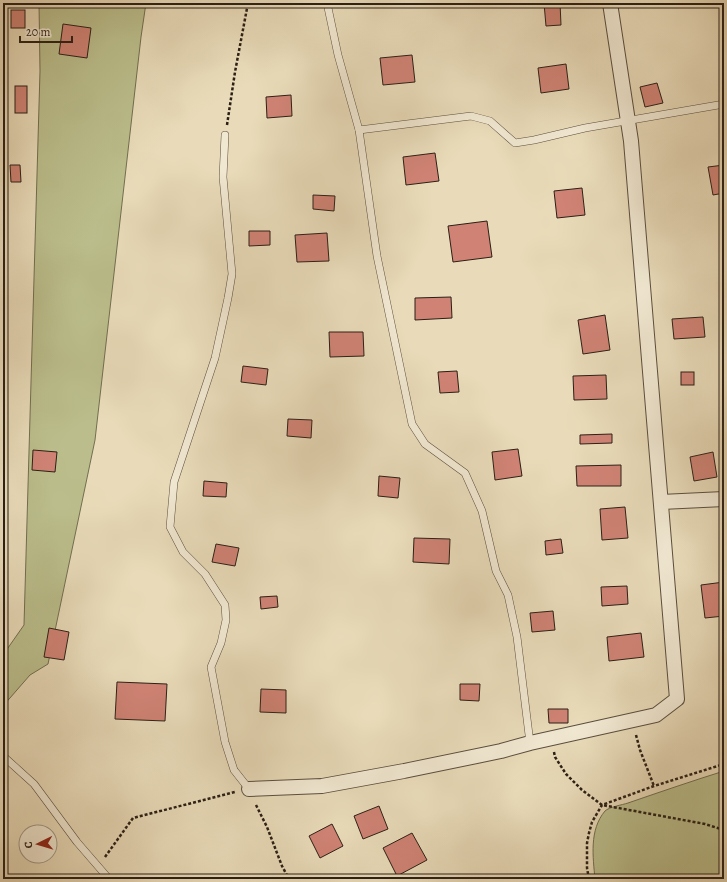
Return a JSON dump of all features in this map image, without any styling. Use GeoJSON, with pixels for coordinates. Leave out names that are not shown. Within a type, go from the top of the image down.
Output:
{"type":"FeatureCollection","features":[{"type":"Feature","properties":{"kind":"street"},"geometry":{"type":"LineString","coordinates":[[249,789],[322,786],[412,770],[656,715],[677,699],[631,141],[610,3]]}},
{"type":"Feature","properties":{"kind":"street"},"geometry":{"type":"LineString","coordinates":[[661,502],[724,498]]}},
{"type":"Feature","properties":{"kind":"lane"},"geometry":{"type":"LineString","coordinates":[[327,3],[338,55],[359,130],[377,256],[412,424],[425,444],[465,473],[482,511],[496,571],[508,595],[517,637],[530,743]]}},
{"type":"Feature","properties":{"kind":"lane"},"geometry":{"type":"LineString","coordinates":[[359,130],[471,116],[490,120],[515,143],[585,128],[724,104]]}},
{"type":"Feature","properties":{"kind":"lane"},"geometry":{"type":"LineString","coordinates":[[225,135],[222,177],[232,274],[215,358],[174,482],[170,527],[183,552],[205,574],[225,605],[226,620],[221,643],[211,668],[225,742],[234,770],[249,789]]}},
{"type":"Feature","properties":{"kind":"lane"},"geometry":{"type":"LineString","coordinates":[[3,756],[34,784],[77,842],[109,879]]}},
{"type":"Feature","properties":{"kind":"path"},"geometry":{"type":"LineString","coordinates":[[225,135],[248,3]]}},
{"type":"Feature","properties":{"kind":"path"},"geometry":{"type":"LineString","coordinates":[[633,720],[640,750],[654,786]]}},
{"type":"Feature","properties":{"kind":"path"},"geometry":{"type":"LineString","coordinates":[[552,738],[555,757],[566,774],[582,790],[602,805],[705,824],[724,830]]}},
{"type":"Feature","properties":{"kind":"path"},"geometry":{"type":"LineString","coordinates":[[589,879],[587,849],[589,832],[592,822],[602,805],[654,786],[724,764]]}},
{"type":"Feature","properties":{"kind":"path"},"geometry":{"type":"LineString","coordinates":[[98,866],[133,818],[249,789],[289,879]]}},
{"type":"Feature","properties":{"kind":"green space"},"geometry":{"type":"Polygon","coordinates":[[[39,3],[146,3],[95,440],[48,664],[30,675],[3,706],[3,655],[24,625],[40,71],[39,3]]]}},
{"type":"Feature","properties":{"kind":"green space"},"geometry":{"type":"Polygon","coordinates":[[[724,771],[724,879],[595,879],[593,853],[594,835],[600,818],[605,811],[612,807],[724,771]]]}},
{"type":"Feature","properties":{"kind":"building"},"geometry":{"type":"Polygon","coordinates":[[[544,3],[560,3],[561,25],[546,26],[544,3]]]}},
{"type":"Feature","properties":{"kind":"building"},"geometry":{"type":"Polygon","coordinates":[[[11,10],[25,10],[25,28],[11,28],[11,10]]]}},
{"type":"Feature","properties":{"kind":"building"},"geometry":{"type":"Polygon","coordinates":[[[63,24],[91,28],[87,58],[59,54],[63,24]]]}},
{"type":"Feature","properties":{"kind":"building"},"geometry":{"type":"Polygon","coordinates":[[[412,55],[415,82],[383,85],[380,58],[412,55]]]}},
{"type":"Feature","properties":{"kind":"building"},"geometry":{"type":"Polygon","coordinates":[[[566,64],[569,89],[541,93],[538,68],[566,64]]]}},
{"type":"Feature","properties":{"kind":"building"},"geometry":{"type":"Polygon","coordinates":[[[657,83],[663,103],[645,107],[640,87],[657,83]]]}},
{"type":"Feature","properties":{"kind":"building"},"geometry":{"type":"Polygon","coordinates":[[[15,86],[27,86],[27,113],[15,113],[15,86]]]}},
{"type":"Feature","properties":{"kind":"building"},"geometry":{"type":"Polygon","coordinates":[[[291,95],[292,116],[267,118],[266,97],[291,95]]]}},
{"type":"Feature","properties":{"kind":"building"},"geometry":{"type":"Polygon","coordinates":[[[435,153],[439,181],[406,185],[403,157],[435,153]]]}},
{"type":"Feature","properties":{"kind":"building"},"geometry":{"type":"Polygon","coordinates":[[[10,165],[20,165],[21,182],[11,182],[10,165]]]}},
{"type":"Feature","properties":{"kind":"building"},"geometry":{"type":"Polygon","coordinates":[[[724,165],[724,193],[713,195],[708,167],[724,165]]]}},
{"type":"Feature","properties":{"kind":"building"},"geometry":{"type":"Polygon","coordinates":[[[582,188],[585,215],[557,218],[554,191],[582,188]]]}},
{"type":"Feature","properties":{"kind":"building"},"geometry":{"type":"Polygon","coordinates":[[[313,195],[335,196],[334,211],[313,209],[313,195]]]}},
{"type":"Feature","properties":{"kind":"building"},"geometry":{"type":"Polygon","coordinates":[[[487,221],[492,257],[453,262],[448,226],[487,221]]]}},
{"type":"Feature","properties":{"kind":"building"},"geometry":{"type":"Polygon","coordinates":[[[249,231],[270,231],[270,245],[249,246],[249,231]]]}},
{"type":"Feature","properties":{"kind":"building"},"geometry":{"type":"Polygon","coordinates":[[[327,233],[329,261],[297,262],[295,235],[327,233]]]}},
{"type":"Feature","properties":{"kind":"building"},"geometry":{"type":"Polygon","coordinates":[[[451,297],[452,318],[415,320],[415,298],[451,297]]]}},
{"type":"Feature","properties":{"kind":"building"},"geometry":{"type":"Polygon","coordinates":[[[605,315],[610,350],[583,354],[578,320],[605,315]]]}},
{"type":"Feature","properties":{"kind":"building"},"geometry":{"type":"Polygon","coordinates":[[[703,317],[705,337],[674,339],[672,319],[703,317]]]}},
{"type":"Feature","properties":{"kind":"building"},"geometry":{"type":"Polygon","coordinates":[[[329,332],[363,332],[364,356],[330,357],[329,332]]]}},
{"type":"Feature","properties":{"kind":"building"},"geometry":{"type":"Polygon","coordinates":[[[243,366],[268,369],[266,385],[241,382],[243,366]]]}},
{"type":"Feature","properties":{"kind":"building"},"geometry":{"type":"Polygon","coordinates":[[[457,371],[459,392],[440,393],[438,372],[457,371]]]}},
{"type":"Feature","properties":{"kind":"building"},"geometry":{"type":"Polygon","coordinates":[[[681,372],[694,372],[694,385],[681,385],[681,372]]]}},
{"type":"Feature","properties":{"kind":"building"},"geometry":{"type":"Polygon","coordinates":[[[606,375],[607,399],[574,400],[573,376],[606,375]]]}},
{"type":"Feature","properties":{"kind":"building"},"geometry":{"type":"Polygon","coordinates":[[[288,419],[312,420],[311,438],[287,436],[288,419]]]}},
{"type":"Feature","properties":{"kind":"building"},"geometry":{"type":"Polygon","coordinates":[[[612,434],[612,443],[580,444],[580,435],[612,434]]]}},
{"type":"Feature","properties":{"kind":"building"},"geometry":{"type":"Polygon","coordinates":[[[518,449],[522,476],[495,480],[492,452],[518,449]]]}},
{"type":"Feature","properties":{"kind":"building"},"geometry":{"type":"Polygon","coordinates":[[[33,450],[57,452],[55,472],[32,470],[33,450]]]}},
{"type":"Feature","properties":{"kind":"building"},"geometry":{"type":"Polygon","coordinates":[[[713,452],[717,477],[694,481],[690,457],[713,452]]]}},
{"type":"Feature","properties":{"kind":"building"},"geometry":{"type":"Polygon","coordinates":[[[621,465],[621,486],[577,486],[576,466],[621,465]]]}},
{"type":"Feature","properties":{"kind":"building"},"geometry":{"type":"Polygon","coordinates":[[[379,476],[400,478],[398,498],[378,496],[379,476]]]}},
{"type":"Feature","properties":{"kind":"building"},"geometry":{"type":"Polygon","coordinates":[[[204,481],[227,483],[226,497],[203,496],[204,481]]]}},
{"type":"Feature","properties":{"kind":"building"},"geometry":{"type":"Polygon","coordinates":[[[625,507],[628,538],[602,540],[600,509],[625,507]]]}},
{"type":"Feature","properties":{"kind":"building"},"geometry":{"type":"Polygon","coordinates":[[[414,538],[450,539],[449,564],[413,562],[414,538]]]}},
{"type":"Feature","properties":{"kind":"building"},"geometry":{"type":"Polygon","coordinates":[[[561,539],[563,553],[546,555],[545,541],[561,539]]]}},
{"type":"Feature","properties":{"kind":"building"},"geometry":{"type":"Polygon","coordinates":[[[216,544],[239,548],[235,566],[212,562],[216,544]]]}},
{"type":"Feature","properties":{"kind":"building"},"geometry":{"type":"Polygon","coordinates":[[[724,582],[724,616],[705,618],[701,585],[724,582]]]}},
{"type":"Feature","properties":{"kind":"building"},"geometry":{"type":"Polygon","coordinates":[[[627,586],[628,604],[602,606],[601,587],[627,586]]]}},
{"type":"Feature","properties":{"kind":"building"},"geometry":{"type":"Polygon","coordinates":[[[277,596],[278,607],[261,609],[260,597],[277,596]]]}},
{"type":"Feature","properties":{"kind":"building"},"geometry":{"type":"Polygon","coordinates":[[[553,611],[555,630],[532,632],[530,613],[553,611]]]}},
{"type":"Feature","properties":{"kind":"building"},"geometry":{"type":"Polygon","coordinates":[[[49,628],[69,632],[64,660],[44,657],[49,628]]]}},
{"type":"Feature","properties":{"kind":"building"},"geometry":{"type":"Polygon","coordinates":[[[641,633],[644,657],[609,661],[607,637],[641,633]]]}},
{"type":"Feature","properties":{"kind":"building"},"geometry":{"type":"Polygon","coordinates":[[[117,682],[167,684],[165,721],[115,719],[117,682]]]}},
{"type":"Feature","properties":{"kind":"building"},"geometry":{"type":"Polygon","coordinates":[[[460,684],[480,684],[479,701],[460,700],[460,684]]]}},
{"type":"Feature","properties":{"kind":"building"},"geometry":{"type":"Polygon","coordinates":[[[261,689],[286,690],[286,713],[260,712],[261,689]]]}},
{"type":"Feature","properties":{"kind":"building"},"geometry":{"type":"Polygon","coordinates":[[[548,709],[568,709],[568,723],[549,723],[548,709]]]}},
{"type":"Feature","properties":{"kind":"building"},"geometry":{"type":"Polygon","coordinates":[[[379,806],[388,829],[363,839],[354,816],[379,806]]]}},
{"type":"Feature","properties":{"kind":"building"},"geometry":{"type":"Polygon","coordinates":[[[332,824],[343,846],[320,858],[309,836],[332,824]]]}},
{"type":"Feature","properties":{"kind":"building"},"geometry":{"type":"Polygon","coordinates":[[[412,833],[427,860],[397,876],[383,848],[412,833]]]}}]}
